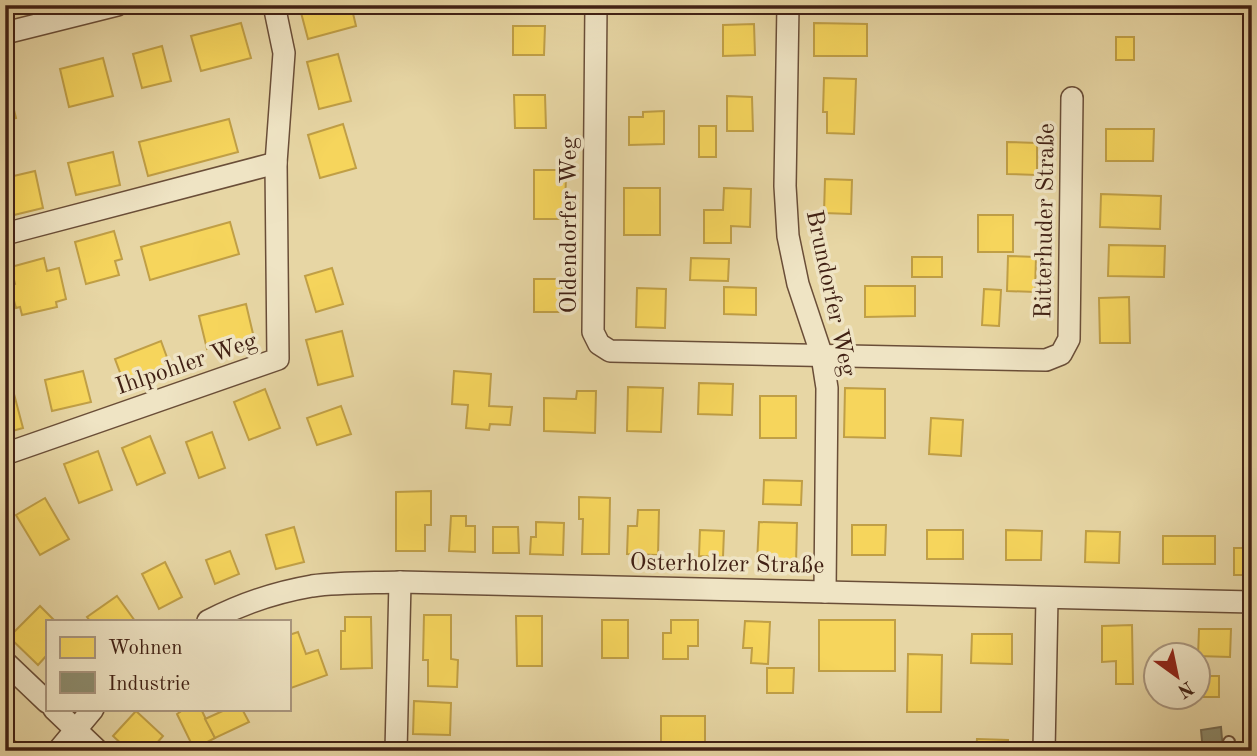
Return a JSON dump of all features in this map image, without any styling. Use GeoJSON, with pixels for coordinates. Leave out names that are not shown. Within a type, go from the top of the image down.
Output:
{"type":"FeatureCollection","features":[{"type":"Feature","properties":{"kind":"street"},"geometry":{"type":"LineString","coordinates":[[5,33],[117,5]]}},
{"type":"Feature","properties":{"kind":"street","name":"Ihlpohler Weg"},"geometry":{"type":"LineString","coordinates":[[5,454],[278,359],[275,163],[284,53],[274,5]]}},
{"type":"Feature","properties":{"kind":"street","name":"Oldendorfer Weg"},"geometry":{"type":"LineString","coordinates":[[596,5],[593,332],[599,344],[610,351],[822,356]]}},
{"type":"Feature","properties":{"kind":"street","name":"Brundorfer Weg"},"geometry":{"type":"LineString","coordinates":[[788,5],[785,186],[788,236],[798,284],[822,356],[827,387],[825,592]]}},
{"type":"Feature","properties":{"kind":"street","name":"Ritterhuder Straße"},"geometry":{"type":"LineString","coordinates":[[822,356],[1046,360],[1060,354],[1069,339],[1072,99]]}},
{"type":"Feature","properties":{"kind":"street"},"geometry":{"type":"LineString","coordinates":[[5,234],[275,163]]}},
{"type":"Feature","properties":{"kind":"street"},"geometry":{"type":"LineString","coordinates":[[396,751],[400,582]]}},
{"type":"Feature","properties":{"kind":"street","name":"Osterholzer Straße"},"geometry":{"type":"LineString","coordinates":[[211,620],[267,598],[312,586],[400,582],[1252,602]]}},
{"type":"Feature","properties":{"kind":"street"},"geometry":{"type":"LineString","coordinates":[[1044,751],[1047,598]]}},
{"type":"Feature","properties":{"kind":"street"},"geometry":{"type":"LineString","coordinates":[[5,662],[46,701]]}},
{"type":"Feature","properties":{"kind":"street"},"geometry":{"type":"LineString","coordinates":[[55,710],[98,751]]}},
{"type":"Feature","properties":{"kind":"street"},"geometry":{"type":"LineString","coordinates":[[58,751],[92,710]]}},
{"type":"Feature","properties":{"kind":"building: Wohnen"},"geometry":{"type":"Polygon","coordinates":[[[299,5],[351,5],[356,26],[308,39],[299,5]]]}},
{"type":"Feature","properties":{"kind":"building: Wohnen"},"geometry":{"type":"Polygon","coordinates":[[[241,23],[251,58],[201,71],[191,36],[241,23]]]}},
{"type":"Feature","properties":{"kind":"building: Wohnen"},"geometry":{"type":"Polygon","coordinates":[[[814,23],[867,24],[867,56],[814,56],[814,23]]]}},
{"type":"Feature","properties":{"kind":"building: Wohnen"},"geometry":{"type":"Polygon","coordinates":[[[754,24],[755,55],[723,56],[723,25],[754,24]]]}},
{"type":"Feature","properties":{"kind":"building: Wohnen"},"geometry":{"type":"Polygon","coordinates":[[[513,26],[545,26],[544,55],[513,55],[513,26]]]}},
{"type":"Feature","properties":{"kind":"building: Wohnen"},"geometry":{"type":"Polygon","coordinates":[[[1116,37],[1134,37],[1134,60],[1116,60],[1116,37]]]}},
{"type":"Feature","properties":{"kind":"building: Wohnen"},"geometry":{"type":"Polygon","coordinates":[[[162,46],[171,81],[142,88],[133,54],[162,46]]]}},
{"type":"Feature","properties":{"kind":"building: Wohnen"},"geometry":{"type":"Polygon","coordinates":[[[338,54],[351,101],[319,109],[307,62],[338,54]]]}},
{"type":"Feature","properties":{"kind":"building: Wohnen"},"geometry":{"type":"Polygon","coordinates":[[[103,58],[113,96],[69,107],[60,69],[103,58]]]}},
{"type":"Feature","properties":{"kind":"building: Wohnen"},"geometry":{"type":"Polygon","coordinates":[[[824,78],[856,79],[854,134],[827,133],[827,112],[823,112],[824,78]]]}},
{"type":"Feature","properties":{"kind":"building: Wohnen"},"geometry":{"type":"Polygon","coordinates":[[[7,82],[16,118],[5,121],[5,83],[7,82]]]}},
{"type":"Feature","properties":{"kind":"building: Wohnen"},"geometry":{"type":"Polygon","coordinates":[[[514,95],[545,95],[546,128],[515,128],[514,95]]]}},
{"type":"Feature","properties":{"kind":"building: Wohnen"},"geometry":{"type":"Polygon","coordinates":[[[727,96],[752,97],[753,131],[727,131],[727,96]]]}},
{"type":"Feature","properties":{"kind":"building: Wohnen"},"geometry":{"type":"Polygon","coordinates":[[[664,111],[664,144],[629,145],[629,117],[643,117],[643,112],[664,111]]]}},
{"type":"Feature","properties":{"kind":"building: Wohnen"},"geometry":{"type":"Polygon","coordinates":[[[229,119],[238,152],[148,176],[139,142],[229,119]]]}},
{"type":"Feature","properties":{"kind":"building: Wohnen"},"geometry":{"type":"Polygon","coordinates":[[[343,124],[356,168],[320,178],[308,135],[343,124]]]}},
{"type":"Feature","properties":{"kind":"building: Wohnen"},"geometry":{"type":"Polygon","coordinates":[[[699,126],[716,126],[716,157],[699,157],[699,126]]]}},
{"type":"Feature","properties":{"kind":"building: Wohnen"},"geometry":{"type":"Polygon","coordinates":[[[1106,129],[1154,129],[1153,161],[1106,161],[1106,129]]]}},
{"type":"Feature","properties":{"kind":"building: Wohnen"},"geometry":{"type":"Polygon","coordinates":[[[1007,142],[1037,143],[1037,175],[1007,174],[1007,142]]]}},
{"type":"Feature","properties":{"kind":"building: Wohnen"},"geometry":{"type":"Polygon","coordinates":[[[113,152],[120,185],[76,195],[68,163],[113,152]]]}},
{"type":"Feature","properties":{"kind":"building: Wohnen"},"geometry":{"type":"Polygon","coordinates":[[[534,170],[566,170],[565,219],[534,219],[534,170]]]}},
{"type":"Feature","properties":{"kind":"building: Wohnen"},"geometry":{"type":"Polygon","coordinates":[[[35,171],[43,208],[14,215],[5,178],[35,171]]]}},
{"type":"Feature","properties":{"kind":"building: Wohnen"},"geometry":{"type":"Polygon","coordinates":[[[825,179],[852,180],[851,214],[824,213],[825,179]]]}},
{"type":"Feature","properties":{"kind":"building: Wohnen"},"geometry":{"type":"Polygon","coordinates":[[[624,188],[660,188],[660,235],[624,235],[624,188]]]}},
{"type":"Feature","properties":{"kind":"building: Wohnen"},"geometry":{"type":"Polygon","coordinates":[[[724,188],[751,189],[750,227],[731,226],[731,243],[704,243],[704,210],[723,210],[724,188]]]}},
{"type":"Feature","properties":{"kind":"building: Wohnen"},"geometry":{"type":"Polygon","coordinates":[[[1101,194],[1161,196],[1160,229],[1100,227],[1101,194]]]}},
{"type":"Feature","properties":{"kind":"building: Wohnen"},"geometry":{"type":"Polygon","coordinates":[[[978,215],[1013,215],[1013,252],[978,252],[978,215]]]}},
{"type":"Feature","properties":{"kind":"building: Wohnen"},"geometry":{"type":"Polygon","coordinates":[[[230,222],[239,254],[150,280],[141,247],[230,222]]]}},
{"type":"Feature","properties":{"kind":"building: Wohnen"},"geometry":{"type":"Polygon","coordinates":[[[114,231],[122,259],[115,261],[119,275],[86,284],[75,242],[114,231]]]}},
{"type":"Feature","properties":{"kind":"building: Wohnen"},"geometry":{"type":"Polygon","coordinates":[[[1109,245],[1165,246],[1164,277],[1108,276],[1109,245]]]}},
{"type":"Feature","properties":{"kind":"building: Wohnen"},"geometry":{"type":"Polygon","coordinates":[[[1008,256],[1036,257],[1035,292],[1007,291],[1008,256]]]}},
{"type":"Feature","properties":{"kind":"building: Wohnen"},"geometry":{"type":"Polygon","coordinates":[[[912,257],[942,257],[942,277],[912,277],[912,257]]]}},
{"type":"Feature","properties":{"kind":"building: Wohnen"},"geometry":{"type":"Polygon","coordinates":[[[44,258],[47,271],[59,268],[66,299],[56,302],[57,307],[22,315],[20,307],[16,308],[10,286],[15,284],[11,267],[44,258]]]}},
{"type":"Feature","properties":{"kind":"building: Wohnen"},"geometry":{"type":"Polygon","coordinates":[[[691,258],[729,259],[728,281],[690,280],[691,258]]]}},
{"type":"Feature","properties":{"kind":"building: Wohnen"},"geometry":{"type":"Polygon","coordinates":[[[332,268],[343,304],[316,312],[305,276],[332,268]]]}},
{"type":"Feature","properties":{"kind":"building: Wohnen"},"geometry":{"type":"Polygon","coordinates":[[[534,279],[562,279],[562,312],[534,312],[534,279]]]}},
{"type":"Feature","properties":{"kind":"building: Wohnen"},"geometry":{"type":"Polygon","coordinates":[[[865,286],[915,286],[915,316],[865,317],[865,286]]]}},
{"type":"Feature","properties":{"kind":"building: Wohnen"},"geometry":{"type":"Polygon","coordinates":[[[724,287],[756,288],[756,315],[724,314],[724,287]]]}},
{"type":"Feature","properties":{"kind":"building: Wohnen"},"geometry":{"type":"Polygon","coordinates":[[[637,288],[666,289],[665,328],[636,327],[637,288]]]}},
{"type":"Feature","properties":{"kind":"building: Wohnen"},"geometry":{"type":"Polygon","coordinates":[[[984,289],[1001,290],[999,326],[982,325],[984,289]]]}},
{"type":"Feature","properties":{"kind":"building: Wohnen"},"geometry":{"type":"Polygon","coordinates":[[[1129,297],[1130,343],[1100,343],[1099,298],[1129,297]]]}},
{"type":"Feature","properties":{"kind":"building: Wohnen"},"geometry":{"type":"Polygon","coordinates":[[[246,304],[254,338],[207,349],[199,316],[246,304]]]}},
{"type":"Feature","properties":{"kind":"building: Wohnen"},"geometry":{"type":"Polygon","coordinates":[[[342,331],[353,376],[318,385],[306,340],[342,331]]]}},
{"type":"Feature","properties":{"kind":"building: Wohnen"},"geometry":{"type":"Polygon","coordinates":[[[161,341],[173,374],[127,391],[115,359],[161,341]]]}},
{"type":"Feature","properties":{"kind":"building: Wohnen"},"geometry":{"type":"Polygon","coordinates":[[[83,371],[91,402],[52,411],[45,380],[83,371]]]}},
{"type":"Feature","properties":{"kind":"building: Wohnen"},"geometry":{"type":"Polygon","coordinates":[[[454,371],[491,374],[489,406],[512,407],[510,425],[490,424],[489,430],[466,428],[468,405],[452,404],[454,371]]]}},
{"type":"Feature","properties":{"kind":"building: Wohnen"},"geometry":{"type":"Polygon","coordinates":[[[699,383],[733,384],[732,415],[698,414],[699,383]]]}},
{"type":"Feature","properties":{"kind":"building: Wohnen"},"geometry":{"type":"Polygon","coordinates":[[[628,387],[663,388],[661,432],[627,431],[628,387]]]}},
{"type":"Feature","properties":{"kind":"building: Wohnen"},"geometry":{"type":"Polygon","coordinates":[[[845,388],[885,389],[885,438],[844,437],[845,388]]]}},
{"type":"Feature","properties":{"kind":"building: Wohnen"},"geometry":{"type":"Polygon","coordinates":[[[265,389],[280,428],[249,440],[234,402],[265,389]]]}},
{"type":"Feature","properties":{"kind":"building: Wohnen"},"geometry":{"type":"Polygon","coordinates":[[[577,391],[596,391],[595,433],[544,431],[544,398],[576,399],[577,391]]]}},
{"type":"Feature","properties":{"kind":"building: Wohnen"},"geometry":{"type":"Polygon","coordinates":[[[14,394],[23,428],[5,433],[5,396],[14,394]]]}},
{"type":"Feature","properties":{"kind":"building: Wohnen"},"geometry":{"type":"Polygon","coordinates":[[[760,396],[796,396],[796,438],[760,438],[760,396]]]}},
{"type":"Feature","properties":{"kind":"building: Wohnen"},"geometry":{"type":"Polygon","coordinates":[[[341,406],[351,434],[317,445],[307,418],[341,406]]]}},
{"type":"Feature","properties":{"kind":"building: Wohnen"},"geometry":{"type":"Polygon","coordinates":[[[931,418],[963,420],[961,456],[929,454],[931,418]]]}},
{"type":"Feature","properties":{"kind":"building: Wohnen"},"geometry":{"type":"Polygon","coordinates":[[[212,432],[225,468],[199,478],[186,442],[212,432]]]}},
{"type":"Feature","properties":{"kind":"building: Wohnen"},"geometry":{"type":"Polygon","coordinates":[[[150,436],[165,473],[137,485],[122,448],[150,436]]]}},
{"type":"Feature","properties":{"kind":"building: Wohnen"},"geometry":{"type":"Polygon","coordinates":[[[98,451],[112,490],[79,503],[64,464],[98,451]]]}},
{"type":"Feature","properties":{"kind":"building: Wohnen"},"geometry":{"type":"Polygon","coordinates":[[[764,480],[802,481],[801,505],[763,504],[764,480]]]}},
{"type":"Feature","properties":{"kind":"building: Wohnen"},"geometry":{"type":"Polygon","coordinates":[[[431,491],[431,525],[425,525],[425,551],[396,551],[396,492],[431,491]]]}},
{"type":"Feature","properties":{"kind":"building: Wohnen"},"geometry":{"type":"Polygon","coordinates":[[[579,497],[610,498],[609,554],[582,554],[583,519],[579,519],[579,497]]]}},
{"type":"Feature","properties":{"kind":"building: Wohnen"},"geometry":{"type":"Polygon","coordinates":[[[45,498],[69,539],[40,555],[16,515],[45,498]]]}},
{"type":"Feature","properties":{"kind":"building: Wohnen"},"geometry":{"type":"Polygon","coordinates":[[[638,510],[659,510],[658,555],[627,554],[628,526],[637,526],[638,510]]]}},
{"type":"Feature","properties":{"kind":"building: Wohnen"},"geometry":{"type":"Polygon","coordinates":[[[451,516],[466,516],[466,526],[475,526],[475,552],[449,551],[451,516]]]}},
{"type":"Feature","properties":{"kind":"building: Wohnen"},"geometry":{"type":"Polygon","coordinates":[[[536,522],[564,523],[563,555],[530,554],[531,537],[536,537],[536,522]]]}},
{"type":"Feature","properties":{"kind":"building: Wohnen"},"geometry":{"type":"Polygon","coordinates":[[[759,522],[797,523],[796,564],[757,563],[759,522]]]}},
{"type":"Feature","properties":{"kind":"building: Wohnen"},"geometry":{"type":"Polygon","coordinates":[[[852,525],[886,525],[885,555],[852,555],[852,525]]]}},
{"type":"Feature","properties":{"kind":"building: Wohnen"},"geometry":{"type":"Polygon","coordinates":[[[294,527],[304,562],[276,569],[266,535],[294,527]]]}},
{"type":"Feature","properties":{"kind":"building: Wohnen"},"geometry":{"type":"Polygon","coordinates":[[[493,527],[518,527],[519,553],[493,553],[493,527]]]}},
{"type":"Feature","properties":{"kind":"building: Wohnen"},"geometry":{"type":"Polygon","coordinates":[[[700,530],[724,531],[723,557],[699,556],[700,530]]]}},
{"type":"Feature","properties":{"kind":"building: Wohnen"},"geometry":{"type":"Polygon","coordinates":[[[927,530],[963,530],[963,559],[927,559],[927,530]]]}},
{"type":"Feature","properties":{"kind":"building: Wohnen"},"geometry":{"type":"Polygon","coordinates":[[[1006,530],[1042,531],[1041,560],[1006,560],[1006,530]]]}},
{"type":"Feature","properties":{"kind":"building: Wohnen"},"geometry":{"type":"Polygon","coordinates":[[[1086,531],[1120,532],[1119,563],[1085,562],[1086,531]]]}},
{"type":"Feature","properties":{"kind":"building: Wohnen"},"geometry":{"type":"Polygon","coordinates":[[[1163,536],[1215,536],[1215,564],[1163,564],[1163,536]]]}},
{"type":"Feature","properties":{"kind":"building: Wohnen"},"geometry":{"type":"Polygon","coordinates":[[[1234,548],[1252,548],[1252,575],[1234,575],[1234,548]]]}},
{"type":"Feature","properties":{"kind":"building: Wohnen"},"geometry":{"type":"Polygon","coordinates":[[[230,551],[239,574],[215,584],[206,560],[230,551]]]}},
{"type":"Feature","properties":{"kind":"building: Wohnen"},"geometry":{"type":"Polygon","coordinates":[[[165,562],[182,597],[159,609],[142,574],[165,562]]]}},
{"type":"Feature","properties":{"kind":"building: Wohnen"},"geometry":{"type":"Polygon","coordinates":[[[117,596],[134,620],[89,620],[87,617],[117,596]]]}},
{"type":"Feature","properties":{"kind":"building: Wohnen"},"geometry":{"type":"Polygon","coordinates":[[[40,606],[54,620],[46,620],[46,656],[38,665],[9,637],[40,606]]]}},
{"type":"Feature","properties":{"kind":"building: Wohnen"},"geometry":{"type":"Polygon","coordinates":[[[424,615],[451,615],[451,659],[458,660],[457,687],[428,686],[428,660],[423,660],[424,615]]]}},
{"type":"Feature","properties":{"kind":"building: Wohnen"},"geometry":{"type":"Polygon","coordinates":[[[516,616],[542,616],[542,666],[517,666],[516,616]]]}},
{"type":"Feature","properties":{"kind":"building: Wohnen"},"geometry":{"type":"Polygon","coordinates":[[[345,617],[371,617],[372,668],[341,669],[341,631],[345,631],[345,617]]]}},
{"type":"Feature","properties":{"kind":"building: Wohnen"},"geometry":{"type":"Polygon","coordinates":[[[602,620],[628,620],[628,658],[602,658],[602,620]]]}},
{"type":"Feature","properties":{"kind":"building: Wohnen"},"geometry":{"type":"Polygon","coordinates":[[[671,620],[698,620],[698,646],[688,646],[688,659],[663,659],[663,633],[671,633],[671,620]]]}},
{"type":"Feature","properties":{"kind":"building: Wohnen"},"geometry":{"type":"Polygon","coordinates":[[[819,620],[895,620],[895,671],[819,671],[819,620]]]}},
{"type":"Feature","properties":{"kind":"building: Wohnen"},"geometry":{"type":"Polygon","coordinates":[[[745,621],[770,622],[768,664],[751,663],[752,648],[743,648],[745,621]]]}},
{"type":"Feature","properties":{"kind":"building: Wohnen"},"geometry":{"type":"Polygon","coordinates":[[[1132,625],[1133,684],[1116,684],[1116,661],[1102,662],[1102,626],[1132,625]]]}},
{"type":"Feature","properties":{"kind":"building: Wohnen"},"geometry":{"type":"Polygon","coordinates":[[[1199,629],[1231,629],[1230,657],[1212,656],[1212,640],[1199,640],[1199,629]]]}},
{"type":"Feature","properties":{"kind":"building: Wohnen"},"geometry":{"type":"Polygon","coordinates":[[[298,632],[306,654],[318,650],[327,675],[291,688],[290,635],[298,632]]]}},
{"type":"Feature","properties":{"kind":"building: Wohnen"},"geometry":{"type":"Polygon","coordinates":[[[972,634],[1012,634],[1012,664],[971,663],[972,634]]]}},
{"type":"Feature","properties":{"kind":"building: Wohnen"},"geometry":{"type":"Polygon","coordinates":[[[908,654],[942,655],[941,712],[907,712],[908,654]]]}},
{"type":"Feature","properties":{"kind":"building: Wohnen"},"geometry":{"type":"Polygon","coordinates":[[[767,668],[794,668],[793,693],[767,693],[767,668]]]}},
{"type":"Feature","properties":{"kind":"building: Wohnen"},"geometry":{"type":"Polygon","coordinates":[[[1212,676],[1219,676],[1219,697],[1212,697],[1212,676]]]}},
{"type":"Feature","properties":{"kind":"building: Wohnen"},"geometry":{"type":"Polygon","coordinates":[[[414,701],[451,703],[450,735],[413,734],[414,701]]]}},
{"type":"Feature","properties":{"kind":"building: Wohnen"},"geometry":{"type":"Polygon","coordinates":[[[179,710],[204,710],[202,711],[215,738],[194,749],[177,714],[179,710]]]}},
{"type":"Feature","properties":{"kind":"building: Wohnen"},"geometry":{"type":"Polygon","coordinates":[[[225,710],[243,710],[249,722],[215,738],[205,719],[225,710]]]}},
{"type":"Feature","properties":{"kind":"building: Wohnen"},"geometry":{"type":"Polygon","coordinates":[[[136,711],[163,736],[150,751],[129,751],[113,736],[136,711]]]}},
{"type":"Feature","properties":{"kind":"building: Wohnen"},"geometry":{"type":"Polygon","coordinates":[[[661,716],[705,716],[705,751],[661,751],[661,716]]]}},
{"type":"Feature","properties":{"kind":"building: Wohnen"},"geometry":{"type":"Polygon","coordinates":[[[5,733],[25,749],[24,751],[5,751],[5,733]]]}},
{"type":"Feature","properties":{"kind":"building: Wohnen"},"geometry":{"type":"Polygon","coordinates":[[[977,739],[1008,740],[1008,751],[976,751],[977,739]]]}},
{"type":"Feature","properties":{"kind":"building: Industrie"},"geometry":{"type":"Polygon","coordinates":[[[1221,727],[1223,751],[1203,751],[1201,730],[1221,727]]]}}]}
